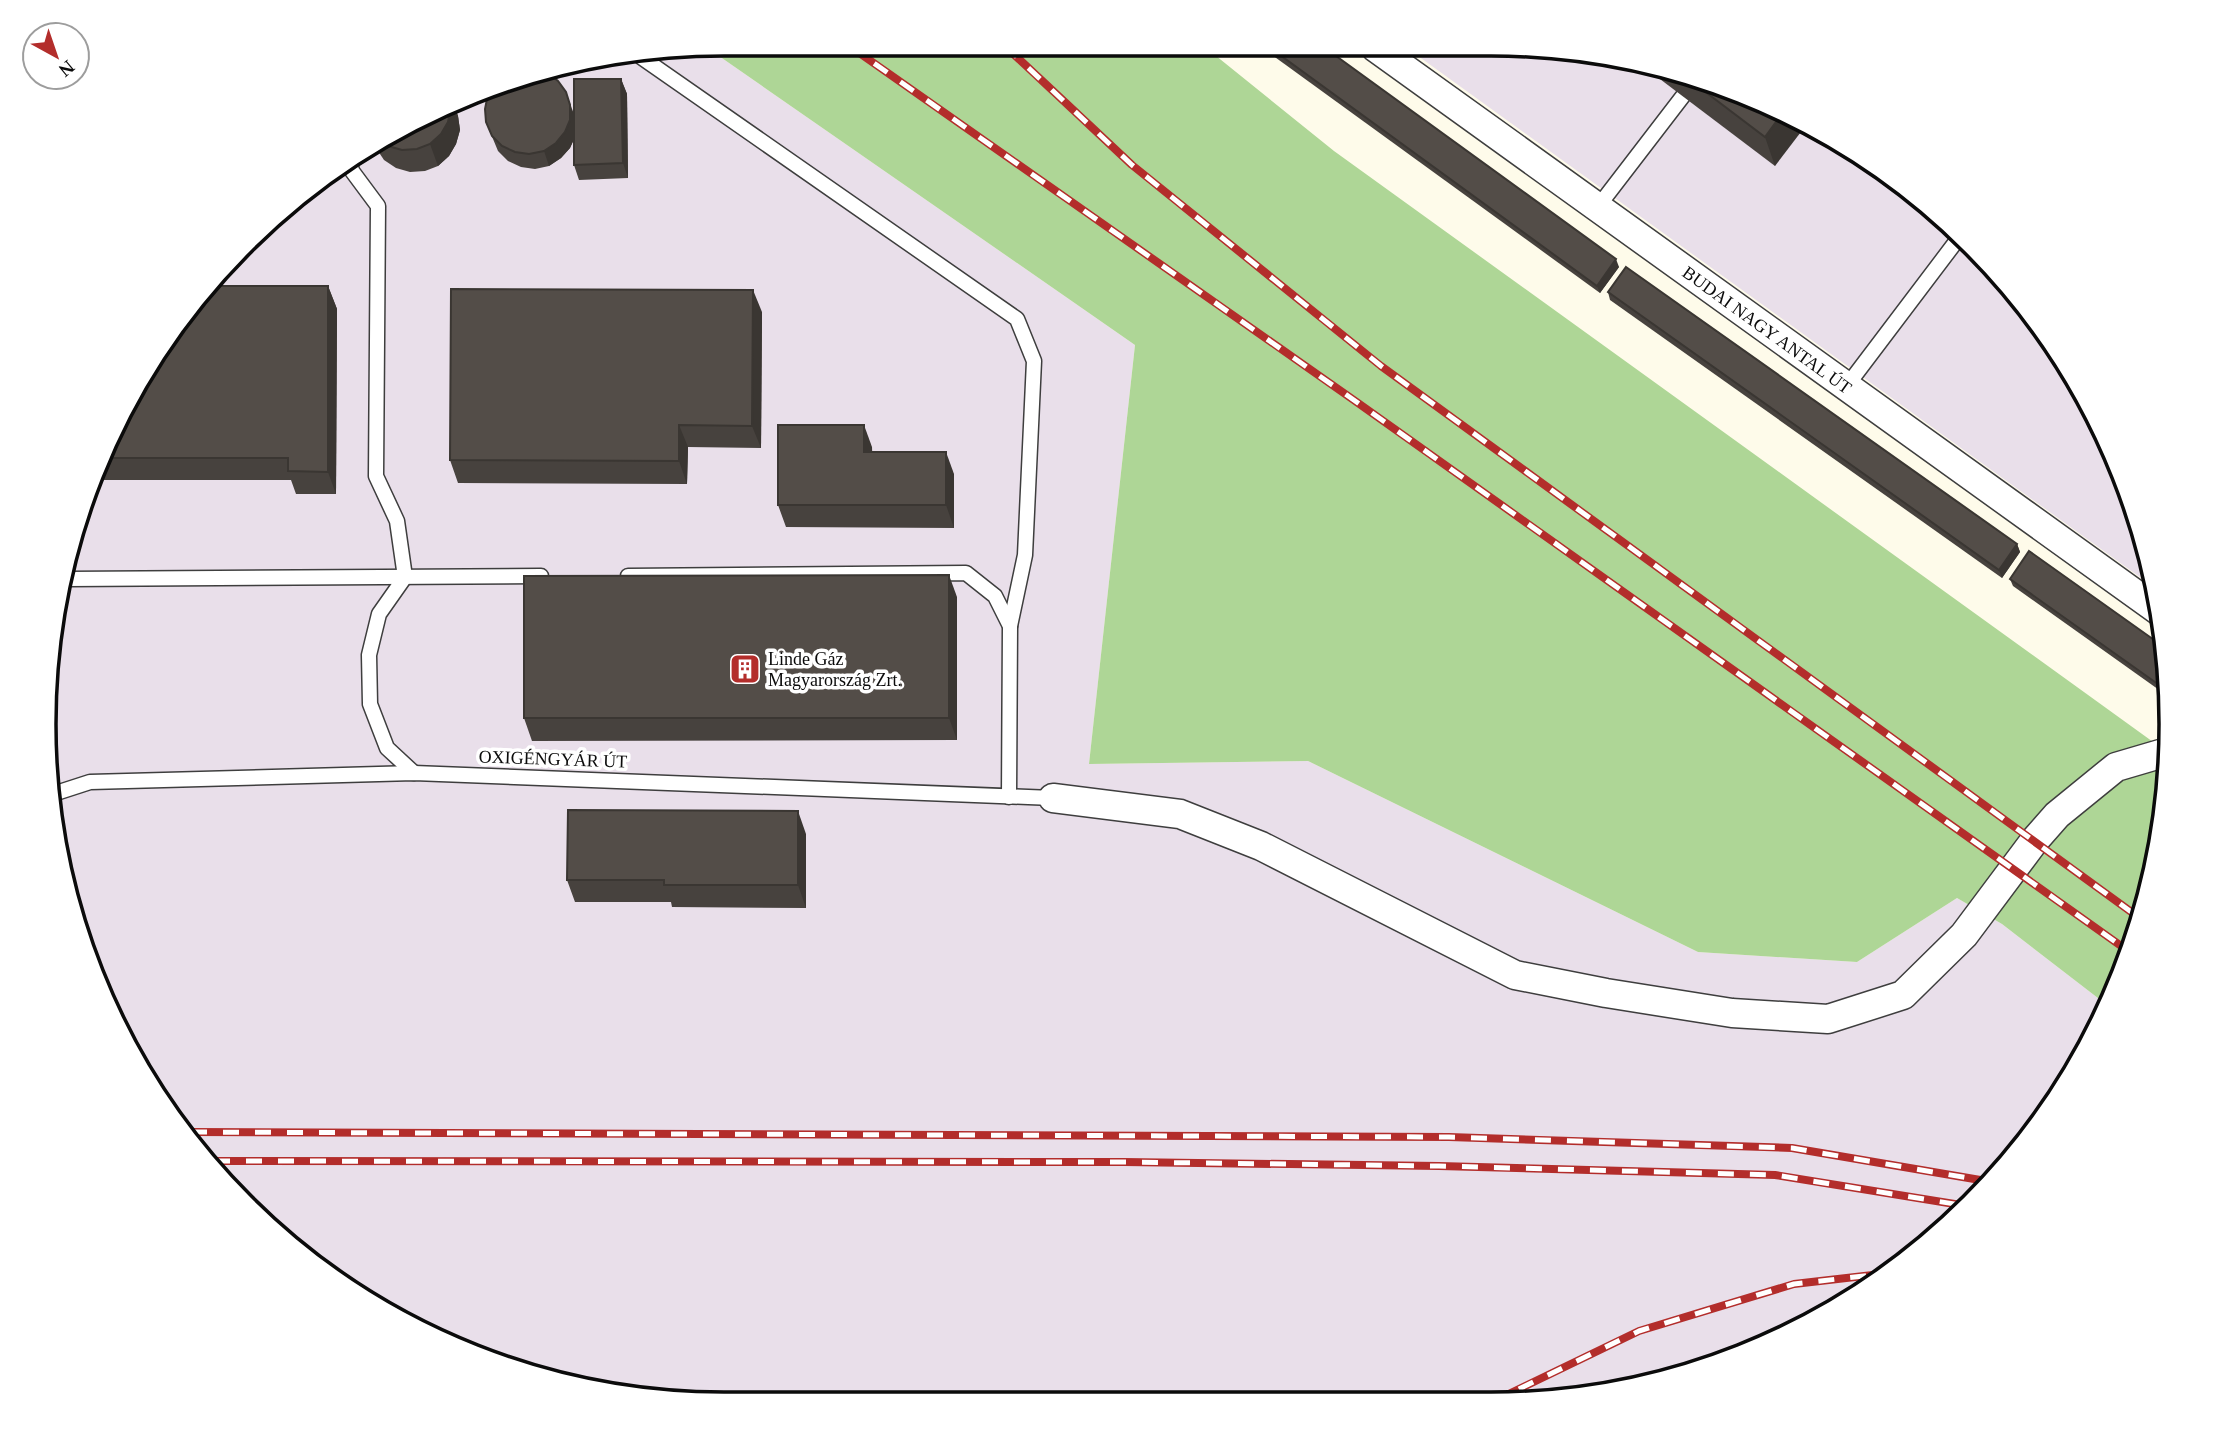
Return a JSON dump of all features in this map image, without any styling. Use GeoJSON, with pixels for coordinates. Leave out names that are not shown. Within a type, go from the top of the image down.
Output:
{"type":"FeatureCollection","features":[{"type":"Feature","properties":{"kind":"street","name":"BUDAI NAGY ANTAL ÚT"},"geometry":{"type":"LineString","coordinates":[[1387,56],[2147,603]]}},
{"type":"Feature","properties":{"kind":"street"},"geometry":{"type":"LineString","coordinates":[[1053,799],[1180,814],[1261,846],[1516,975],[1606,993],[1732,1013],[1828,1020],[1903,995],[1964,934],[2057,815],[2116,767],[2158,755]]}},
{"type":"Feature","properties":{"kind":"lane"},"geometry":{"type":"LineString","coordinates":[[647,61],[1017,319],[1034,361],[1025,555],[1010,626],[1009,797]]}},
{"type":"Feature","properties":{"kind":"lane"},"geometry":{"type":"LineString","coordinates":[[1597,208],[1683,96]]}},
{"type":"Feature","properties":{"kind":"lane"},"geometry":{"type":"LineString","coordinates":[[352,170],[378,206],[376,476],[397,521],[405,577],[379,614],[369,655],[370,704],[387,748],[414,773]]}},
{"type":"Feature","properties":{"kind":"lane"},"geometry":{"type":"LineString","coordinates":[[1846,387],[1954,244]]}},
{"type":"Feature","properties":{"kind":"lane"},"geometry":{"type":"LineString","coordinates":[[610,576],[966,573],[995,596],[1010,626]]}},
{"type":"Feature","properties":{"kind":"lane"},"geometry":{"type":"LineString","coordinates":[[72,579],[556,576]]}},
{"type":"Feature","properties":{"kind":"lane","name":"OXIGÉNGYÁR ÚT"},"geometry":{"type":"LineString","coordinates":[[60,792],[90,782],[414,773],[1053,799]]}},
{"type":"Feature","properties":{"kind":"shaded area"},"geometry":{"type":"Polygon","coordinates":[[[719,56],[1135,345],[1089,764],[1308,761],[1698,952],[1857,962],[1957,898],[2002,924],[2099,999],[2070,1058],[2046,1095],[2021,1131],[1993,1164],[1963,1196],[1898,1254],[1825,1303],[1747,1341],[1706,1357],[1621,1379],[1535,1391],[724,1392],[637,1386],[594,1379],[509,1357],[468,1341],[390,1303],[317,1254],[284,1226],[252,1196],[194,1131],[145,1058],[125,1019],[91,939],[79,897],[69,854],[57,768],[57,680],[62,637],[69,594],[91,509],[107,468],[145,390],[194,317],[252,252],[284,222],[317,194],[390,145],[468,107],[509,91],[594,69],[680,57],[719,56]]]}},
{"type":"Feature","properties":{"kind":"shaded area"},"geometry":{"type":"Polygon","coordinates":[[[1418,56],[1535,57],[1578,62],[1621,69],[1706,91],[1747,107],[1825,145],[1898,194],[1963,252],[1993,284],[2021,317],[2070,390],[2108,468],[2124,509],[2143,579],[1418,56]]]}},
{"type":"Feature","properties":{"kind":"green space"},"geometry":{"type":"Polygon","coordinates":[[[719,56],[1216,56],[1334,151],[2159,746],[2153,811],[2136,897],[2124,939],[2099,999],[2002,924],[1957,898],[1857,962],[1698,952],[1308,761],[1089,764],[1135,345],[719,56]]]}},
{"type":"Feature","properties":{"kind":"building"},"geometry":{"type":"Polygon","coordinates":[[[1281,56],[1336,56],[1616,259],[1597,286],[1281,56]]]}},
{"type":"Feature","properties":{"kind":"building"},"geometry":{"type":"Polygon","coordinates":[[[554,78],[566,92],[570,105],[570,120],[556,143],[544,151],[529,154],[502,146],[492,136],[486,122],[487,100],[554,78]]]}},
{"type":"Feature","properties":{"kind":"building"},"geometry":{"type":"Polygon","coordinates":[[[574,79],[621,79],[623,163],[574,165],[574,79]]]}},
{"type":"Feature","properties":{"kind":"building"},"geometry":{"type":"Polygon","coordinates":[[[1703,90],[1777,121],[1765,137],[1703,90]]]}},
{"type":"Feature","properties":{"kind":"building"},"geometry":{"type":"Polygon","coordinates":[[[449,116],[441,134],[430,144],[417,149],[402,150],[388,146],[449,116]]]}},
{"type":"Feature","properties":{"kind":"building"},"geometry":{"type":"Polygon","coordinates":[[[1626,267],[2017,544],[1999,570],[1608,292],[1626,267]]]}},
{"type":"Feature","properties":{"kind":"building"},"geometry":{"type":"Polygon","coordinates":[[[220,286],[328,286],[328,472],[288,471],[288,458],[112,458],[145,390],[194,317],[220,286]]]}},
{"type":"Feature","properties":{"kind":"building"},"geometry":{"type":"Polygon","coordinates":[[[451,289],[753,290],[752,426],[679,425],[679,461],[450,460],[451,289]]]}},
{"type":"Feature","properties":{"kind":"building"},"geometry":{"type":"Polygon","coordinates":[[[778,425],[864,425],[864,452],[946,452],[946,505],[778,505],[778,425]]]}},
{"type":"Feature","properties":{"kind":"building"},"geometry":{"type":"Polygon","coordinates":[[[2029,551],[2153,639],[2158,684],[2010,579],[2029,551]]]}},
{"type":"Feature","properties":{"kind":"building","name":"Linde Gáz Magyarország Zrt."},"geometry":{"type":"Polygon","coordinates":[[[949,575],[949,718],[524,718],[524,576],[949,575]]]}},
{"type":"Feature","properties":{"kind":"building"},"geometry":{"type":"Polygon","coordinates":[[[568,810],[798,811],[798,885],[664,885],[664,880],[567,880],[568,810]]]}},
{"type":"Feature","properties":{"kind":"railway"},"geometry":{"type":"LineString","coordinates":[[864,56],[1358,403],[2121,946]]}},
{"type":"Feature","properties":{"kind":"railway"},"geometry":{"type":"LineString","coordinates":[[1016,56],[1132,165],[1381,366],[2132,912]]}},
{"type":"Feature","properties":{"kind":"railway"},"geometry":{"type":"LineString","coordinates":[[195,1132],[1449,1137],[1792,1148],[1978,1180]]}},
{"type":"Feature","properties":{"kind":"railway"},"geometry":{"type":"LineString","coordinates":[[219,1161],[1124,1162],[1439,1166],[1775,1175],[1954,1204]]}},
{"type":"Feature","properties":{"kind":"railway"},"geometry":{"type":"LineString","coordinates":[[1514,1391],[1639,1331],[1794,1284],[1867,1276]]}},
{"type":"Feature","properties":{"kind":"place","name":"Linde Gáz Magyarország Zrt."},"geometry":{"type":"Point","coordinates":[745,669]}}]}
